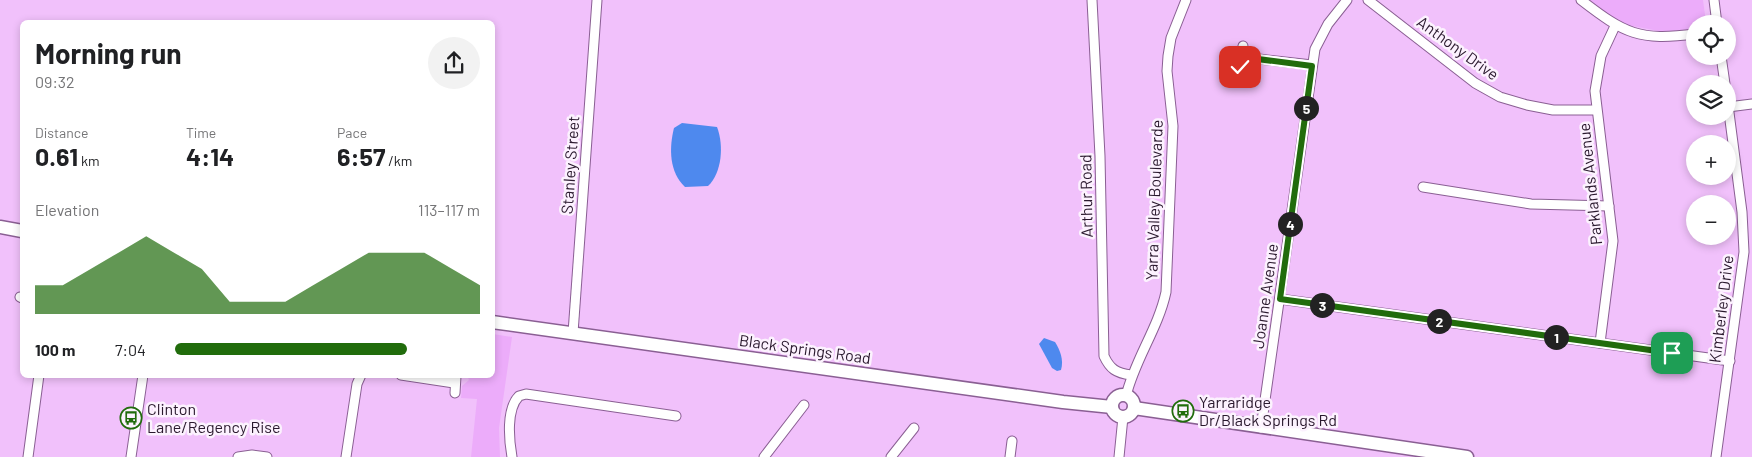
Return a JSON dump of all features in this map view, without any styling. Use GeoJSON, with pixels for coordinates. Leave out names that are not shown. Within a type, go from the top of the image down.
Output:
{"type":"FeatureCollection","features":[{"type":"Feature","properties":{"kind":"main road"},"geometry":{"type":"LineString","coordinates":[[0,227],[20,231]]}},
{"type":"Feature","properties":{"kind":"main road","name":"Black Springs Road"},"geometry":{"type":"LineString","coordinates":[[495,322],[1063,402],[1112,406]]}},
{"type":"Feature","properties":{"kind":"main road"},"geometry":{"type":"LineString","coordinates":[[1126,396],[1133,402],[1134,408],[1131,414],[1123,417],[1114,413],[1112,406],[1116,398],[1126,396]]}},
{"type":"Feature","properties":{"kind":"main road"},"geometry":{"type":"LineString","coordinates":[[1134,408],[1442,455],[1467,457]]}},
{"type":"Feature","properties":{"kind":"street","name":"Stanley Street"},"geometry":{"type":"LineString","coordinates":[[573,333],[596,0]]}},
{"type":"Feature","properties":{"kind":"street","name":"Arthur Road"},"geometry":{"type":"LineString","coordinates":[[1092,0],[1100,156],[1104,356],[1110,368],[1119,373],[1131,375]]}},
{"type":"Feature","properties":{"kind":"street","name":"Yarra Valley Boulevarde"},"geometry":{"type":"LineString","coordinates":[[1126,396],[1131,375],[1161,316],[1166,292],[1173,126],[1167,71],[1168,56],[1171,38],[1186,0]]}},
{"type":"Feature","properties":{"kind":"street","name":"Joanne Avenue"},"geometry":{"type":"LineString","coordinates":[[1261,428],[1312,66],[1319,37],[1347,0]]}},
{"type":"Feature","properties":{"kind":"street","name":"Anthony Drive"},"geometry":{"type":"LineString","coordinates":[[1368,0],[1475,83],[1500,97],[1554,110],[1596,110]]}},
{"type":"Feature","properties":{"kind":"street"},"geometry":{"type":"LineString","coordinates":[[1582,0],[1615,26],[1653,37],[1686,35]]}},
{"type":"Feature","properties":{"kind":"street"},"geometry":{"type":"LineString","coordinates":[[1714,0],[1716,15]]}},
{"type":"Feature","properties":{"kind":"street","name":"Parklands Avenue"},"geometry":{"type":"LineString","coordinates":[[1600,343],[1613,241],[1610,206],[1596,110],[1596,73],[1601,56],[1615,26]]}},
{"type":"Feature","properties":{"kind":"street"},"geometry":{"type":"LineString","coordinates":[[1240,67],[1243,46]]}},
{"type":"Feature","properties":{"kind":"street"},"geometry":{"type":"LineString","coordinates":[[1242,57],[1312,66]]}},
{"type":"Feature","properties":{"kind":"street"},"geometry":{"type":"LineString","coordinates":[[1736,105],[1752,104]]}},
{"type":"Feature","properties":{"kind":"street","name":"Kimberley Drive"},"geometry":{"type":"LineString","coordinates":[[1716,457],[1748,232],[1731,125]]}},
{"type":"Feature","properties":{"kind":"street"},"geometry":{"type":"LineString","coordinates":[[1423,187],[1531,204],[1610,206]]}},
{"type":"Feature","properties":{"kind":"street"},"geometry":{"type":"LineString","coordinates":[[1280,299],[1730,361]]}},
{"type":"Feature","properties":{"kind":"street"},"geometry":{"type":"LineString","coordinates":[[28,457],[39,378]]}},
{"type":"Feature","properties":{"kind":"street"},"geometry":{"type":"LineString","coordinates":[[131,457],[142,378]]}},
{"type":"Feature","properties":{"kind":"street"},"geometry":{"type":"LineString","coordinates":[[346,457],[357,384],[360,378]]}},
{"type":"Feature","properties":{"kind":"street"},"geometry":{"type":"LineString","coordinates":[[442,378],[455,379],[455,393]]}},
{"type":"Feature","properties":{"kind":"street"},"geometry":{"type":"LineString","coordinates":[[512,457],[510,434],[512,408],[519,396],[536,396],[676,416]]}},
{"type":"Feature","properties":{"kind":"street"},"geometry":{"type":"LineString","coordinates":[[764,457],[804,405]]}},
{"type":"Feature","properties":{"kind":"street"},"geometry":{"type":"LineString","coordinates":[[1119,457],[1123,417]]}},
{"type":"Feature","properties":{"kind":"street"},"geometry":{"type":"LineString","coordinates":[[891,457],[914,428]]}},
{"type":"Feature","properties":{"kind":"street"},"geometry":{"type":"LineString","coordinates":[[1010,457],[1012,441]]}},
{"type":"Feature","properties":{"kind":"street"},"geometry":{"type":"LineString","coordinates":[[238,457],[252,455],[267,457]]}},
{"type":"Feature","properties":{"kind":"shaded area"},"geometry":{"type":"Polygon","coordinates":[[[1587,0],[1703,0],[1705,15],[1686,15],[1686,30],[1664,32],[1617,23],[1587,0]]]}},
{"type":"Feature","properties":{"kind":"shaded area"},"geometry":{"type":"Polygon","coordinates":[[[495,334],[512,337],[499,428],[500,457],[471,457],[477,399],[461,398],[462,386],[469,380],[468,378],[495,378],[495,334]]]}},
{"type":"Feature","properties":{"kind":"water"},"geometry":{"type":"Polygon","coordinates":[[[682,123],[717,127],[721,142],[719,166],[708,186],[685,187],[673,167],[671,144],[674,128],[682,123]]]}},
{"type":"Feature","properties":{"kind":"water"},"geometry":{"type":"Polygon","coordinates":[[[1044,338],[1055,342],[1057,345],[1062,359],[1061,370],[1057,371],[1052,368],[1039,344],[1044,338]]]}},
{"type":"Feature","properties":{"kind":"place","name":"Yarraridge Dr/Black Springs Rd"},"geometry":{"type":"Point","coordinates":[1183,411]}},
{"type":"Feature","properties":{"kind":"place","name":"Clinton Lane/Regency Rise"},"geometry":{"type":"Point","coordinates":[131,418]}},
{"type":"Feature","properties":{"kind":"route"},"geometry":{"type":"LineString","coordinates":[[1240,67],[1242,57],[1312,66],[1280,299],[1672,353]]}}]}
